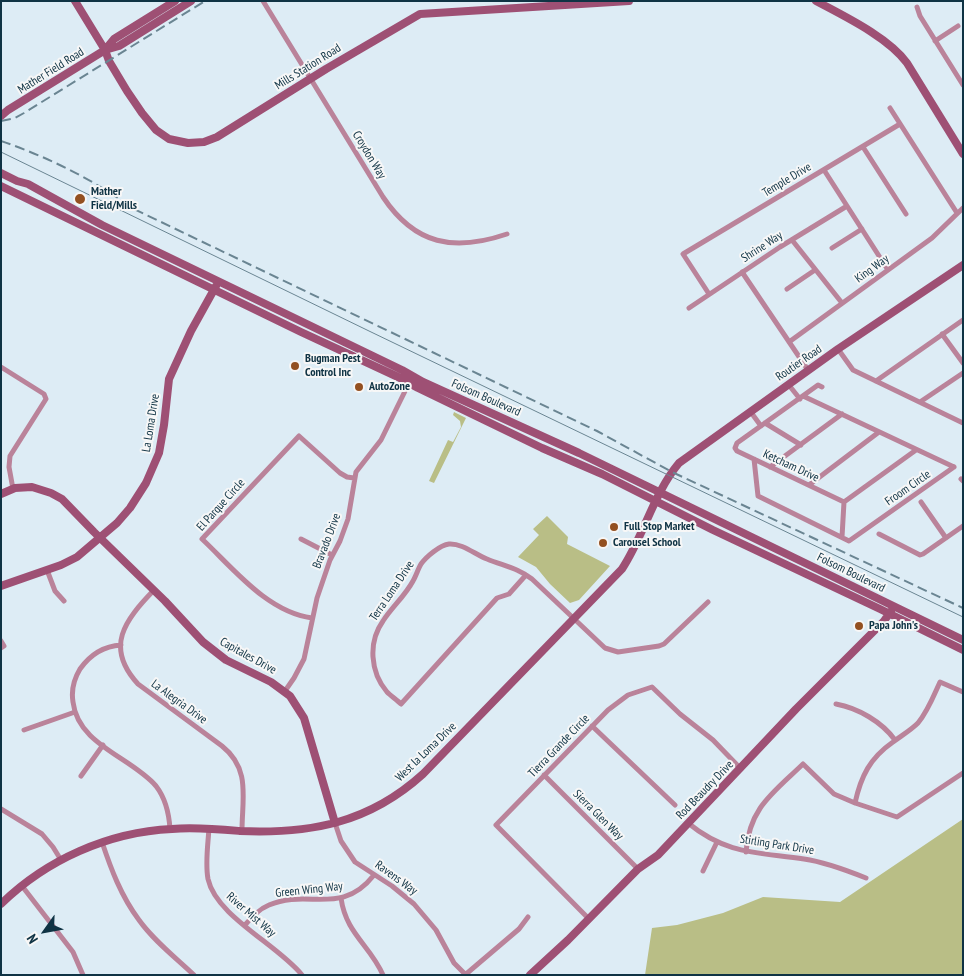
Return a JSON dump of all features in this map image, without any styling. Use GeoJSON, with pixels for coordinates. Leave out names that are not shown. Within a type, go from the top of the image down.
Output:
{"type":"FeatureCollection","features":[{"type":"Feature","properties":{"kind":"street","name":"Mills Station Road"},"geometry":{"type":"LineString","coordinates":[[75,1],[112,65],[151,125],[166,138],[194,144],[211,140],[420,14],[629,1]]}},
{"type":"Feature","properties":{"kind":"street","name":"Mather Field Road"},"geometry":{"type":"LineString","coordinates":[[105,50],[114,40],[175,1]]}},
{"type":"Feature","properties":{"kind":"street","name":"Mather Field Road"},"geometry":{"type":"LineString","coordinates":[[1,116],[4,111],[105,50],[119,46],[191,1]]}},
{"type":"Feature","properties":{"kind":"street","name":"Croydon Way"},"geometry":{"type":"LineString","coordinates":[[263,1],[382,198],[409,227],[430,238],[448,243],[482,242],[507,234]]}},
{"type":"Feature","properties":{"kind":"street"},"geometry":{"type":"LineString","coordinates":[[816,1],[896,50],[963,154]]}},
{"type":"Feature","properties":{"kind":"street"},"geometry":{"type":"LineString","coordinates":[[917,8],[935,41],[961,77],[963,86]]}},
{"type":"Feature","properties":{"kind":"street"},"geometry":{"type":"LineString","coordinates":[[935,41],[958,26]]}},
{"type":"Feature","properties":{"kind":"street"},"geometry":{"type":"LineString","coordinates":[[890,108],[957,213]]}},
{"type":"Feature","properties":{"kind":"street","name":"Temple Drive"},"geometry":{"type":"LineString","coordinates":[[709,294],[683,254],[900,124]]}},
{"type":"Feature","properties":{"kind":"street"},"geometry":{"type":"LineString","coordinates":[[863,147],[906,214]]}},
{"type":"Feature","properties":{"kind":"street"},"geometry":{"type":"LineString","coordinates":[[824,170],[888,270]]}},
{"type":"Feature","properties":{"kind":"street","name":"Folsom Boulevard"},"geometry":{"type":"LineString","coordinates":[[1,173],[411,379],[542,448],[602,474],[748,547],[963,640]]}},
{"type":"Feature","properties":{"kind":"street","name":"Folsom Boulevard"},"geometry":{"type":"LineString","coordinates":[[1,186],[214,289],[579,453],[660,492],[884,601],[891,610],[963,650]]}},
{"type":"Feature","properties":{"kind":"street","name":"Shrine Way"},"geometry":{"type":"LineString","coordinates":[[689,308],[847,206]]}},
{"type":"Feature","properties":{"kind":"street","name":"King Way"},"geometry":{"type":"LineString","coordinates":[[789,342],[932,238],[963,208]]}},
{"type":"Feature","properties":{"kind":"street"},"geometry":{"type":"LineString","coordinates":[[832,248],[862,229]]}},
{"type":"Feature","properties":{"kind":"street"},"geometry":{"type":"LineString","coordinates":[[792,240],[842,303]]}},
{"type":"Feature","properties":{"kind":"street","name":"Routier Road"},"geometry":{"type":"LineString","coordinates":[[660,492],[679,463],[750,410],[963,265]]}},
{"type":"Feature","properties":{"kind":"street"},"geometry":{"type":"LineString","coordinates":[[786,289],[815,270]]}},
{"type":"Feature","properties":{"kind":"street"},"geometry":{"type":"LineString","coordinates":[[742,272],[808,370]]}},
{"type":"Feature","properties":{"kind":"street","name":"La Loma Drive"},"geometry":{"type":"LineString","coordinates":[[1,586],[78,557],[117,523],[130,508],[146,485],[153,469],[162,438],[169,379],[191,331],[218,281]]}},
{"type":"Feature","properties":{"kind":"street"},"geometry":{"type":"LineString","coordinates":[[876,381],[963,320]]}},
{"type":"Feature","properties":{"kind":"street"},"geometry":{"type":"LineString","coordinates":[[942,334],[963,363]]}},
{"type":"Feature","properties":{"kind":"street"},"geometry":{"type":"LineString","coordinates":[[838,349],[852,370],[963,423]]}},
{"type":"Feature","properties":{"kind":"street"},"geometry":{"type":"LineString","coordinates":[[1,367],[44,394],[46,399],[10,456],[9,467],[13,489],[1,494]]}},
{"type":"Feature","properties":{"kind":"street"},"geometry":{"type":"LineString","coordinates":[[920,402],[963,373]]}},
{"type":"Feature","properties":{"kind":"street","name":"Bravado Drive"},"geometry":{"type":"LineString","coordinates":[[285,691],[304,659],[317,598],[332,555],[340,541],[348,519],[354,478],[361,464],[376,449],[411,379]]}},
{"type":"Feature","properties":{"kind":"street"},"geometry":{"type":"LineString","coordinates":[[788,384],[801,398]]}},
{"type":"Feature","properties":{"kind":"street"},"geometry":{"type":"LineString","coordinates":[[763,424],[818,385],[822,387]]}},
{"type":"Feature","properties":{"kind":"street","name":"Froom Circle"},"geometry":{"type":"LineString","coordinates":[[801,398],[842,414],[954,468],[849,540],[842,537]]}},
{"type":"Feature","properties":{"kind":"street"},"geometry":{"type":"LineString","coordinates":[[750,410],[763,424],[801,445]]}},
{"type":"Feature","properties":{"kind":"street"},"geometry":{"type":"LineString","coordinates":[[770,467],[842,414]]}},
{"type":"Feature","properties":{"kind":"street","name":"Ketcham Drive"},"geometry":{"type":"LineString","coordinates":[[763,424],[735,446],[737,452],[844,502]]}},
{"type":"Feature","properties":{"kind":"street"},"geometry":{"type":"LineString","coordinates":[[809,485],[879,432]]}},
{"type":"Feature","properties":{"kind":"street","name":"El Parque Circle"},"geometry":{"type":"LineString","coordinates":[[312,618],[268,600],[202,539],[299,436],[340,473],[354,478]]}},
{"type":"Feature","properties":{"kind":"street"},"geometry":{"type":"LineString","coordinates":[[542,448],[548,445],[568,453],[579,453]]}},
{"type":"Feature","properties":{"kind":"street"},"geometry":{"type":"LineString","coordinates":[[754,459],[758,496],[842,537],[844,502],[916,450]]}},
{"type":"Feature","properties":{"kind":"street","name":"Capitales Drive"},"geometry":{"type":"LineString","coordinates":[[13,489],[32,487],[56,495],[72,508],[212,650],[226,660],[285,691],[295,702],[304,718],[335,822]]}},
{"type":"Feature","properties":{"kind":"street","name":"West la Loma Drive"},"geometry":{"type":"LineString","coordinates":[[1,904],[22,886],[61,860],[102,842],[138,833],[170,829],[209,828],[242,831],[314,828],[360,816],[396,796],[413,783],[622,569],[638,543],[660,492]]}},
{"type":"Feature","properties":{"kind":"street"},"geometry":{"type":"LineString","coordinates":[[921,502],[946,538]]}},
{"type":"Feature","properties":{"kind":"street"},"geometry":{"type":"LineString","coordinates":[[879,534],[920,554],[963,526]]}},
{"type":"Feature","properties":{"kind":"street"},"geometry":{"type":"LineString","coordinates":[[301,539],[332,555]]}},
{"type":"Feature","properties":{"kind":"street","name":"Terra Loma Drive"},"geometry":{"type":"LineString","coordinates":[[526,575],[509,594],[497,598],[402,704],[387,692],[377,675],[373,662],[376,635],[382,623],[413,582],[422,564],[441,547],[449,544],[458,545],[526,575],[605,648],[618,652],[664,644],[708,602]]}},
{"type":"Feature","properties":{"kind":"street"},"geometry":{"type":"LineString","coordinates":[[748,547],[759,547],[778,555],[786,554]]}},
{"type":"Feature","properties":{"kind":"street"},"geometry":{"type":"LineString","coordinates":[[47,570],[55,591],[64,601]]}},
{"type":"Feature","properties":{"kind":"street","name":"La Alegria Drive"},"geometry":{"type":"LineString","coordinates":[[154,590],[128,620],[122,635],[121,645],[127,670],[138,684],[230,753],[236,762],[244,785],[242,831]]}},
{"type":"Feature","properties":{"kind":"street","name":"Rod Beaudry Drive"},"geometry":{"type":"LineString","coordinates":[[530,975],[538,971],[638,869],[658,855],[891,610]]}},
{"type":"Feature","properties":{"kind":"street"},"geometry":{"type":"LineString","coordinates":[[1,641],[4,646],[1,648]]}},
{"type":"Feature","properties":{"kind":"street"},"geometry":{"type":"LineString","coordinates":[[121,645],[104,648],[97,652],[79,670],[73,691],[75,712],[86,731],[154,785],[166,804],[170,829]]}},
{"type":"Feature","properties":{"kind":"street"},"geometry":{"type":"LineString","coordinates":[[855,803],[860,780],[868,766],[883,749],[911,729],[922,717],[940,682],[963,692]]}},
{"type":"Feature","properties":{"kind":"street","name":"Tierra Grande Circle"},"geometry":{"type":"LineString","coordinates":[[589,919],[496,825],[592,726],[620,701],[652,687],[680,714],[713,740],[741,769]]}},
{"type":"Feature","properties":{"kind":"street"},"geometry":{"type":"LineString","coordinates":[[836,704],[845,706],[874,720],[884,727],[895,740]]}},
{"type":"Feature","properties":{"kind":"street"},"geometry":{"type":"LineString","coordinates":[[24,730],[75,712]]}},
{"type":"Feature","properties":{"kind":"street"},"geometry":{"type":"LineString","coordinates":[[592,726],[674,805]]}},
{"type":"Feature","properties":{"kind":"street"},"geometry":{"type":"LineString","coordinates":[[82,776],[103,745]]}},
{"type":"Feature","properties":{"kind":"street"},"geometry":{"type":"LineString","coordinates":[[746,852],[748,831],[756,813],[764,802],[803,764],[834,794],[898,817],[963,772]]}},
{"type":"Feature","properties":{"kind":"street","name":"Sierra Glen Way"},"geometry":{"type":"LineString","coordinates":[[544,775],[638,869]]}},
{"type":"Feature","properties":{"kind":"street"},"geometry":{"type":"LineString","coordinates":[[1,809],[42,834],[61,860]]}},
{"type":"Feature","properties":{"kind":"street","name":"Ravens Way"},"geometry":{"type":"LineString","coordinates":[[335,822],[341,841],[355,862],[402,893],[426,917],[442,940],[454,963],[465,975]]}},
{"type":"Feature","properties":{"kind":"street","name":"Stirling Park Drive"},"geometry":{"type":"LineString","coordinates":[[688,823],[717,842],[746,852],[806,859],[829,864],[866,878]]}},
{"type":"Feature","properties":{"kind":"street","name":"River Mist Way"},"geometry":{"type":"LineString","coordinates":[[209,828],[208,871],[211,886],[218,901],[288,959],[302,975]]}},
{"type":"Feature","properties":{"kind":"street"},"geometry":{"type":"LineString","coordinates":[[102,842],[117,882],[139,920],[156,940],[194,975]]}},
{"type":"Feature","properties":{"kind":"street"},"geometry":{"type":"LineString","coordinates":[[704,870],[717,842]]}},
{"type":"Feature","properties":{"kind":"street","name":"Green Wing Way"},"geometry":{"type":"LineString","coordinates":[[245,925],[261,909],[278,902],[342,898],[361,889],[374,875]]}},
{"type":"Feature","properties":{"kind":"street"},"geometry":{"type":"LineString","coordinates":[[22,886],[73,952],[83,975]]}},
{"type":"Feature","properties":{"kind":"street"},"geometry":{"type":"LineString","coordinates":[[342,898],[348,923],[355,935],[374,958],[383,975]]}},
{"type":"Feature","properties":{"kind":"street"},"geometry":{"type":"LineString","coordinates":[[465,975],[519,929],[528,917]]}},
{"type":"Feature","properties":{"kind":"green space"},"geometry":{"type":"Polygon","coordinates":[[[454,412],[466,418],[434,483],[429,481],[448,440],[453,442],[461,427],[460,421],[453,415],[454,412]]]}},
{"type":"Feature","properties":{"kind":"green space"},"geometry":{"type":"Polygon","coordinates":[[[547,516],[568,537],[567,544],[610,566],[579,600],[570,603],[536,567],[518,557],[539,535],[533,529],[547,516]]]}},
{"type":"Feature","properties":{"kind":"green space"},"geometry":{"type":"Polygon","coordinates":[[[963,819],[963,975],[645,975],[652,928],[677,925],[723,913],[763,897],[840,902],[963,819]]]}},
{"type":"Feature","properties":{"kind":"tram line"},"geometry":{"type":"LineString","coordinates":[[1,152],[963,617]]}},
{"type":"Feature","properties":{"kind":"railway"},"geometry":{"type":"LineString","coordinates":[[1,121],[15,118],[24,113],[205,1]]}},
{"type":"Feature","properties":{"kind":"railway"},"geometry":{"type":"LineString","coordinates":[[1,141],[36,154],[70,170],[103,188],[134,209],[597,431],[672,472],[963,608]]}},
{"type":"Feature","properties":{"kind":"place","name":"Mather Field/Mills"},"geometry":{"type":"Point","coordinates":[80,199]}},
{"type":"Feature","properties":{"kind":"place","name":"Bugman Pest Control Inc"},"geometry":{"type":"Point","coordinates":[295,366]}},
{"type":"Feature","properties":{"kind":"place","name":"AutoZone"},"geometry":{"type":"Point","coordinates":[359,387]}},
{"type":"Feature","properties":{"kind":"place","name":"Full Stop Market"},"geometry":{"type":"Point","coordinates":[614,527]}},
{"type":"Feature","properties":{"kind":"place","name":"Carousel School"},"geometry":{"type":"Point","coordinates":[603,543]}},
{"type":"Feature","properties":{"kind":"place","name":"Papa John's"},"geometry":{"type":"Point","coordinates":[859,626]}}]}
